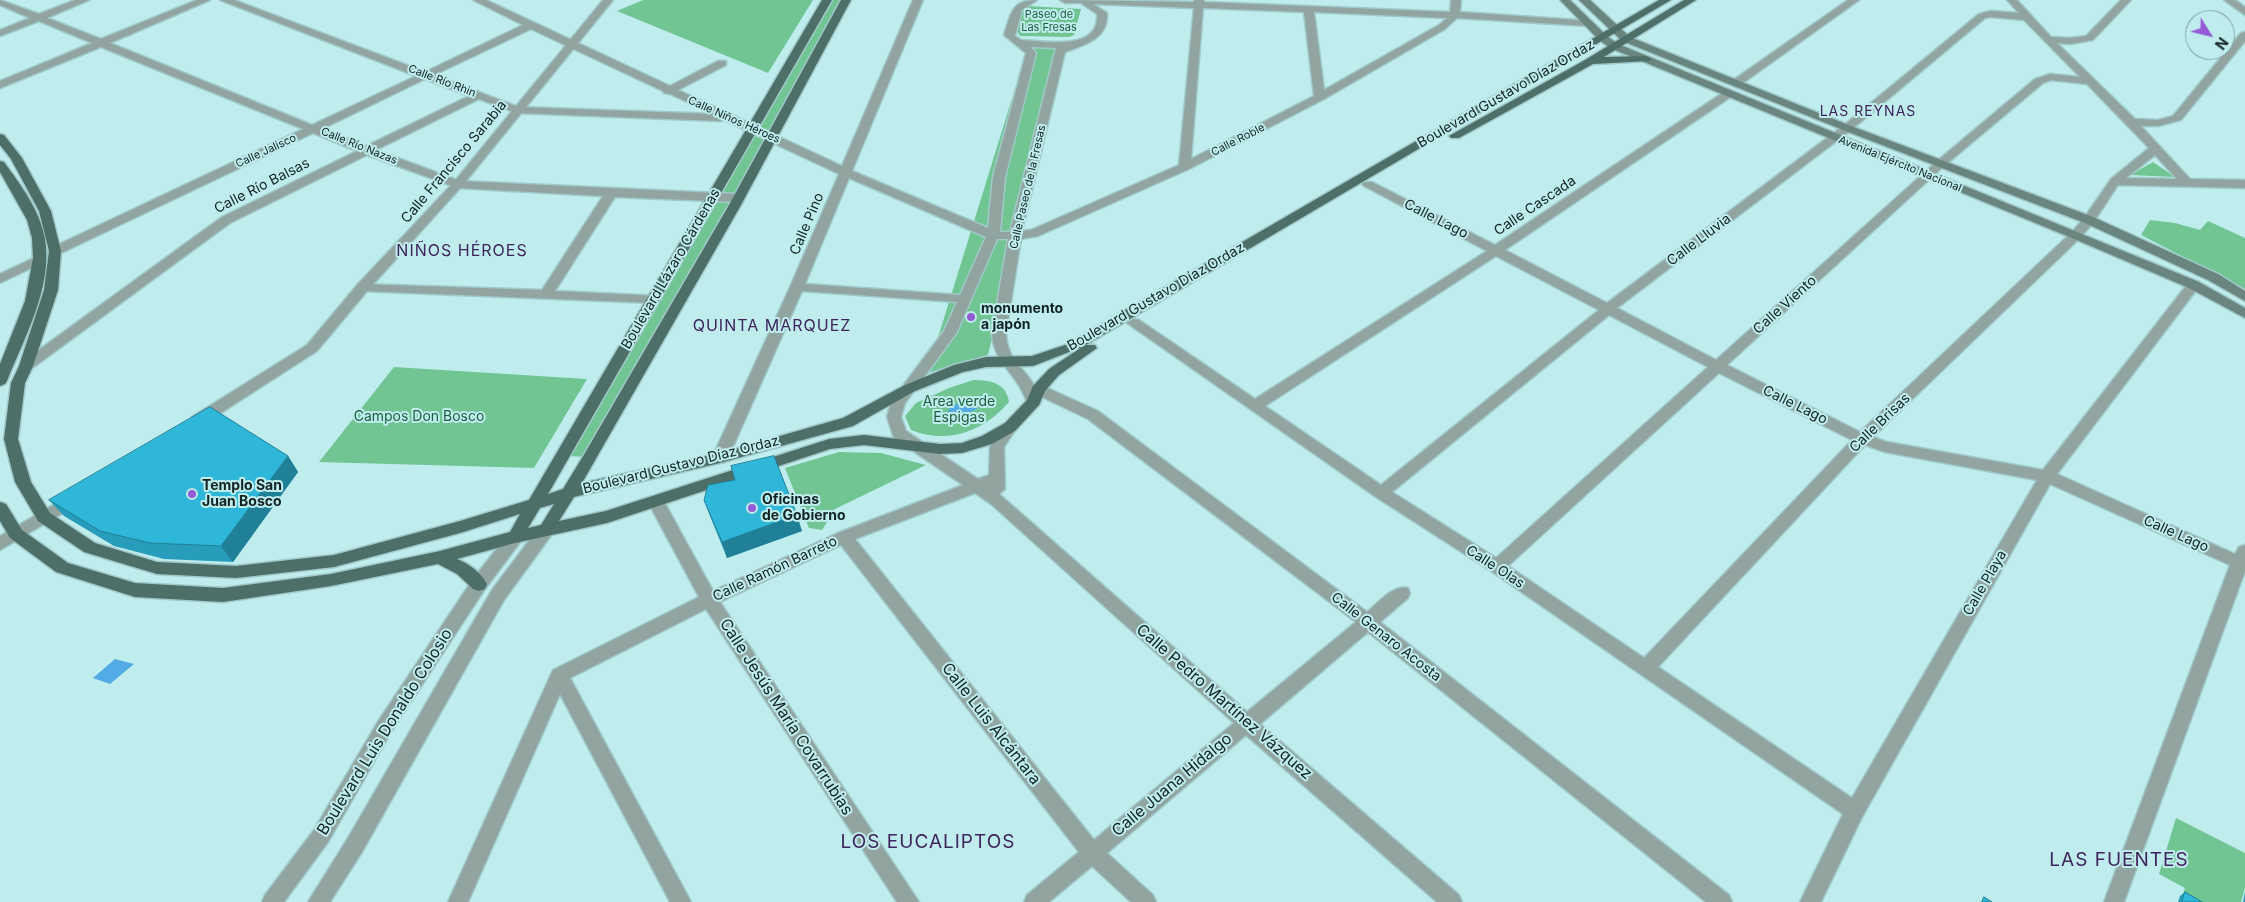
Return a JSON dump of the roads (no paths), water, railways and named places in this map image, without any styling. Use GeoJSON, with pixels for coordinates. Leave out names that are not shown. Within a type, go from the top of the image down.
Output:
{"type":"FeatureCollection","features":[{"type":"Feature","properties":{"kind":"main road","name":"Boulevard Lázaro Cárdenas"},"geometry":{"type":"LineString","coordinates":[[515,537],[826,0]]}},
{"type":"Feature","properties":{"kind":"main road","name":"Boulevard Lázaro Cárdenas"},"geometry":{"type":"LineString","coordinates":[[546,530],[738,198],[846,0]]}},
{"type":"Feature","properties":{"kind":"main road","name":"Avenida Ejército Nacional"},"geometry":{"type":"LineString","coordinates":[[1565,0],[1603,38],[1614,46],[2194,285],[2245,314]]}},
{"type":"Feature","properties":{"kind":"main road","name":"Avenida Ejército Nacional"},"geometry":{"type":"LineString","coordinates":[[1584,0],[1621,34],[1847,128],[2089,220],[2213,277],[2245,298]]}},
{"type":"Feature","properties":{"kind":"main road","name":"Boulevard Gustavo Díaz Ordaz"},"geometry":{"type":"LineString","coordinates":[[0,508],[16,534],[62,568],[135,590],[222,594],[331,580],[440,557],[515,537],[607,517],[829,444],[864,440],[940,449],[962,448],[987,440],[1010,427],[1054,372],[1073,358],[1368,184],[1589,62],[1614,46],[1621,34],[1666,0]]}},
{"type":"Feature","properties":{"kind":"main road","name":"Boulevard Gustavo Díaz Ordaz"},"geometry":{"type":"LineString","coordinates":[[0,137],[16,158],[45,211],[55,250],[51,290],[26,366],[18,383],[11,439],[23,482],[44,517],[90,548],[157,568],[236,572],[334,561],[460,526],[568,493],[720,458],[848,422],[910,388],[959,368],[986,362],[1033,361],[1070,348],[1603,38],[1621,34],[1691,0]]}},
{"type":"Feature","properties":{"kind":"main road"},"geometry":{"type":"LineString","coordinates":[[1589,62],[1646,58]]}},
{"type":"Feature","properties":{"kind":"main road"},"geometry":{"type":"LineString","coordinates":[[0,164],[34,221],[40,259],[33,296],[0,381]]}},
{"type":"Feature","properties":{"kind":"main road"},"geometry":{"type":"LineString","coordinates":[[440,557],[463,569],[479,584]]}},
{"type":"Feature","properties":{"kind":"street"},"geometry":{"type":"LineString","coordinates":[[0,33],[84,0]]}},
{"type":"Feature","properties":{"kind":"street"},"geometry":{"type":"LineString","coordinates":[[0,85],[205,0]]}},
{"type":"Feature","properties":{"kind":"street","name":"Calle Río Rhin"},"geometry":{"type":"LineString","coordinates":[[225,0],[517,110],[729,118]]}},
{"type":"Feature","properties":{"kind":"street","name":"Calle Niños Héroes"},"geometry":{"type":"LineString","coordinates":[[478,0],[668,91],[845,172],[993,235]]}},
{"type":"Feature","properties":{"kind":"street","name":"Calle Francisco Sarabia"},"geometry":{"type":"LineString","coordinates":[[187,427],[312,348],[363,287],[458,184],[608,0]]}},
{"type":"Feature","properties":{"kind":"street","name":"Calle Pino"},"geometry":{"type":"LineString","coordinates":[[720,458],[797,287],[918,0]]}},
{"type":"Feature","properties":{"kind":"street","name":"Calle Paseo de la Fresas"},"geometry":{"type":"LineString","coordinates":[[918,446],[900,434],[894,417],[898,402],[950,332],[993,235],[999,177],[1031,53],[1028,47],[1018,43],[1009,35],[1018,8],[1032,0]]}},
{"type":"Feature","properties":{"kind":"street"},"geometry":{"type":"LineString","coordinates":[[1066,0],[1199,3],[1589,23]]}},
{"type":"Feature","properties":{"kind":"street","name":"Calle Paseo de la Fresas"},"geometry":{"type":"LineString","coordinates":[[1036,395],[1006,362],[998,346],[999,333],[1015,236],[1060,50],[1097,34],[1104,20],[1102,12],[1082,0]]}},
{"type":"Feature","properties":{"kind":"street"},"geometry":{"type":"LineString","coordinates":[[1455,15],[1456,0]]}},
{"type":"Feature","properties":{"kind":"street"},"geometry":{"type":"LineString","coordinates":[[1736,83],[1854,0]]}},
{"type":"Feature","properties":{"kind":"street"},"geometry":{"type":"LineString","coordinates":[[2012,0],[2048,40],[2132,122],[2186,182]]}},
{"type":"Feature","properties":{"kind":"street"},"geometry":{"type":"LineString","coordinates":[[2048,40],[2070,41],[2089,38],[2126,0]]}},
{"type":"Feature","properties":{"kind":"street"},"geometry":{"type":"LineString","coordinates":[[2229,0],[2245,12]]}},
{"type":"Feature","properties":{"kind":"street","name":"Calle Río Nazas"},"geometry":{"type":"LineString","coordinates":[[0,2],[104,42],[365,150],[458,184],[611,194],[738,198]]}},
{"type":"Feature","properties":{"kind":"street"},"geometry":{"type":"LineString","coordinates":[[1185,167],[1199,3]]}},
{"type":"Feature","properties":{"kind":"street"},"geometry":{"type":"LineString","coordinates":[[1309,10],[1320,97]]}},
{"type":"Feature","properties":{"kind":"street","name":"Calle Lluvia"},"geometry":{"type":"LineString","coordinates":[[1381,493],[1608,309],[1847,128],[1982,16],[1990,14],[2027,16]]}},
{"type":"Feature","properties":{"kind":"street","name":"Calle Roble"},"geometry":{"type":"LineString","coordinates":[[993,235],[1015,236],[1034,233],[1185,167],[1320,97],[1442,27],[1455,15]]}},
{"type":"Feature","properties":{"kind":"street","name":"Calle Jalisco"},"geometry":{"type":"LineString","coordinates":[[55,250],[531,25]]}},
{"type":"Feature","properties":{"kind":"street"},"geometry":{"type":"LineString","coordinates":[[2132,122],[2158,123],[2177,118],[2245,35]]}},
{"type":"Feature","properties":{"kind":"street"},"geometry":{"type":"LineString","coordinates":[[1018,43],[1072,46]]}},
{"type":"Feature","properties":{"kind":"street"},"geometry":{"type":"LineString","coordinates":[[668,91],[722,63]]}},
{"type":"Feature","properties":{"kind":"street","name":"Calle Viento"},"geometry":{"type":"LineString","coordinates":[[1497,567],[1940,164],[2039,81],[2050,77],[2090,81]]}},
{"type":"Feature","properties":{"kind":"street","name":"Calle Cascada"},"geometry":{"type":"LineString","coordinates":[[1256,405],[1497,250],[1728,94]]}},
{"type":"Feature","properties":{"kind":"street","name":"Calle Río Balsas"},"geometry":{"type":"LineString","coordinates":[[26,366],[220,224],[365,150],[479,95]]}},
{"type":"Feature","properties":{"kind":"street","name":"Calle Brisas"},"geometry":{"type":"LineString","coordinates":[[1646,668],[1862,439],[2076,235],[2089,220],[2115,181],[2155,149]]}},
{"type":"Feature","properties":{"kind":"street"},"geometry":{"type":"LineString","coordinates":[[2115,181],[2245,184]]}},
{"type":"Feature","properties":{"kind":"street","name":"Calle Lago"},"geometry":{"type":"LineString","coordinates":[[1368,184],[1717,366],[1862,439],[1886,448],[2047,476],[2243,559]]}},
{"type":"Feature","properties":{"kind":"street"},"geometry":{"type":"LineString","coordinates":[[546,295],[611,194]]}},
{"type":"Feature","properties":{"kind":"street"},"geometry":{"type":"LineString","coordinates":[[0,279],[40,259]]}},
{"type":"Feature","properties":{"kind":"street","name":"Calle Playa"},"geometry":{"type":"LineString","coordinates":[[1810,902],[1855,812],[2047,476],[2194,285]]}},
{"type":"Feature","properties":{"kind":"street"},"geometry":{"type":"LineString","coordinates":[[363,287],[654,299]]}},
{"type":"Feature","properties":{"kind":"street"},"geometry":{"type":"LineString","coordinates":[[797,287],[966,299]]}},
{"type":"Feature","properties":{"kind":"street","name":"Calle Olas"},"geometry":{"type":"LineString","coordinates":[[1134,323],[1256,405],[1381,493],[1497,567],[1855,812]]}},
{"type":"Feature","properties":{"kind":"street","name":"Calle Genaro Acosta"},"geometry":{"type":"LineString","coordinates":[[1036,395],[1093,415],[1368,622],[1722,902]]}},
{"type":"Feature","properties":{"kind":"street"},"geometry":{"type":"LineString","coordinates":[[997,500],[997,447],[1010,427]]}},
{"type":"Feature","properties":{"kind":"street","name":"Calle Pedro Martínez Vázquez"},"geometry":{"type":"LineString","coordinates":[[918,446],[997,500],[1246,723],[1452,902]]}},
{"type":"Feature","properties":{"kind":"street","name":"Calle Ramón Barreto"},"geometry":{"type":"LineString","coordinates":[[559,675],[709,600],[844,537],[997,478]]}},
{"type":"Feature","properties":{"kind":"street"},"geometry":{"type":"LineString","coordinates":[[0,544],[86,491]]}},
{"type":"Feature","properties":{"kind":"street","name":"Calle Jesús María Covarrubias"},"geometry":{"type":"LineString","coordinates":[[656,502],[709,600],[909,902]]}},
{"type":"Feature","properties":{"kind":"street","name":"Boulevard Luis Donaldo Colosio"},"geometry":{"type":"LineString","coordinates":[[318,902],[355,845],[498,595],[546,530]]}},
{"type":"Feature","properties":{"kind":"street","name":"Boulevard Luis Donaldo Colosio"},"geometry":{"type":"LineString","coordinates":[[272,902],[321,836],[385,726],[479,584],[515,537]]}},
{"type":"Feature","properties":{"kind":"street","name":"Calle Luis Alcántara"},"geometry":{"type":"LineString","coordinates":[[844,537],[1092,852],[1146,902]]}},
{"type":"Feature","properties":{"kind":"street"},"geometry":{"type":"LineString","coordinates":[[2114,902],[2243,559]]}},
{"type":"Feature","properties":{"kind":"street","name":"Calle Juana Hidalgo"},"geometry":{"type":"LineString","coordinates":[[1034,902],[1402,593]]}},
{"type":"Feature","properties":{"kind":"street"},"geometry":{"type":"LineString","coordinates":[[458,902],[559,675]]}},
{"type":"Feature","properties":{"kind":"street"},"geometry":{"type":"LineString","coordinates":[[559,675],[681,902]]}},
{"type":"Feature","properties":{"kind":"water"},"geometry":{"type":"Polygon","coordinates":[[[965,400],[977,401],[977,409],[961,416],[945,416],[950,408],[965,400]]]}},
{"type":"Feature","properties":{"kind":"water"},"geometry":{"type":"Polygon","coordinates":[[[115,659],[134,664],[110,684],[93,678],[115,659]]]}},
{"type":"Feature","properties":{"kind":"place","name":"monumento a japón"},"geometry":{"type":"Point","coordinates":[971,317]}},
{"type":"Feature","properties":{"kind":"place","name":"Templo San Juan Bosco"},"geometry":{"type":"Point","coordinates":[192,494]}},
{"type":"Feature","properties":{"kind":"place","name":"Oficinas de Gobierno"},"geometry":{"type":"Point","coordinates":[752,508]}},
{"type":"Feature","properties":{"kind":"district","name":"LAS REYNAS"},"geometry":{"type":"Point","coordinates":[1868,112]}},
{"type":"Feature","properties":{"kind":"district","name":"NIÑOS HÉROES"},"geometry":{"type":"Point","coordinates":[462,251]}},
{"type":"Feature","properties":{"kind":"district","name":"QUINTA MARQUEZ"},"geometry":{"type":"Point","coordinates":[772,326]}},
{"type":"Feature","properties":{"kind":"district","name":"LOS EUCALIPTOS"},"geometry":{"type":"Point","coordinates":[928,842]}},
{"type":"Feature","properties":{"kind":"district","name":"LAS FUENTES"},"geometry":{"type":"Point","coordinates":[2119,860]}},
{"type":"Feature","properties":{"kind":"park label","name":"Paseo de Las Fresas"},"geometry":{"type":"Point","coordinates":[1049,21]}},
{"type":"Feature","properties":{"kind":"park label","name":"Area verde Espigas"},"geometry":{"type":"Point","coordinates":[959,410]}},
{"type":"Feature","properties":{"kind":"park label","name":"Campos Don Bosco"},"geometry":{"type":"Point","coordinates":[419,417]}}]}
